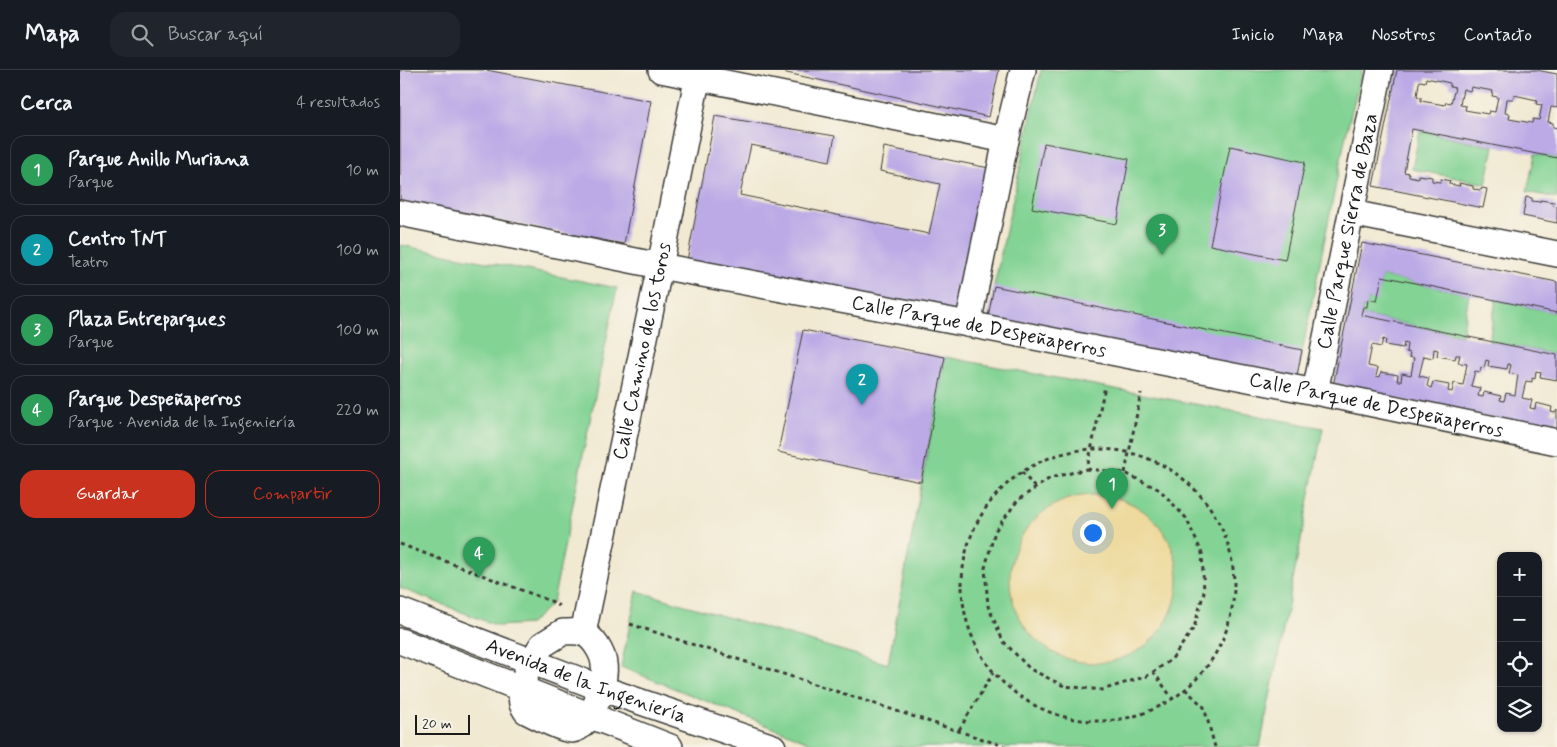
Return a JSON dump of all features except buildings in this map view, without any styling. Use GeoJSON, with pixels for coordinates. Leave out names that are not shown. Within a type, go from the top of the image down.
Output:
{"type":"FeatureCollection","features":[{"type":"Feature","properties":{"kind":"street"},"geometry":{"type":"LineString","coordinates":[[661,70],[698,74],[1006,140]]}},
{"type":"Feature","properties":{"kind":"street"},"geometry":{"type":"LineString","coordinates":[[968,324],[1006,140],[1023,70]]}},
{"type":"Feature","properties":{"kind":"street","name":"Calle Parque Sierra de Baza"},"geometry":{"type":"LineString","coordinates":[[1314,392],[1380,70]]}},
{"type":"Feature","properties":{"kind":"street","name":"Calle Camino de los toros"},"geometry":{"type":"LineString","coordinates":[[583,633],[698,74]]}},
{"type":"Feature","properties":{"kind":"street","name":"Calle Parque de Despeñaperros"},"geometry":{"type":"LineString","coordinates":[[400,212],[660,266],[968,324],[1557,442]]}},
{"type":"Feature","properties":{"kind":"street"},"geometry":{"type":"LineString","coordinates":[[1351,213],[1557,254]]}},
{"type":"Feature","properties":{"kind":"street","name":"Avenida de la Ingeniería"},"geometry":{"type":"LineString","coordinates":[[400,611],[531,662],[773,747]]}},
{"type":"Feature","properties":{"kind":"street"},"geometry":{"type":"LineString","coordinates":[[520,688],[531,662],[542,645],[563,632],[583,633],[596,644],[604,664],[603,688],[589,716]]}},
{"type":"Feature","properties":{"kind":"street","name":"Avenida de la Ingeniería"},"geometry":{"type":"LineString","coordinates":[[400,641],[670,747]]}},
{"type":"Feature","properties":{"kind":"path"},"geometry":{"type":"LineString","coordinates":[[1087,469],[1105,386]]}},
{"type":"Feature","properties":{"kind":"path"},"geometry":{"type":"LineString","coordinates":[[1125,473],[1141,393]]}},
{"type":"Feature","properties":{"kind":"path"},"geometry":{"type":"LineString","coordinates":[[1104,448],[1129,454],[1148,458],[1187,481],[1215,516],[1232,558],[1233,603],[1220,647],[1194,683],[1185,690],[1157,709],[1114,721],[1068,719],[1027,702],[993,673],[970,634],[961,590],[967,545],[987,504],[1022,472],[1060,454],[1104,448]]}},
{"type":"Feature","properties":{"kind":"path"},"geometry":{"type":"LineString","coordinates":[[1087,469],[1125,473],[1160,490],[1186,518],[1202,553],[1204,592],[1194,628],[1171,660],[1147,676],[1102,690],[1064,686],[1030,669],[1003,641],[988,606],[985,568],[996,531],[1018,500],[1035,488],[1050,478],[1087,469]]}},
{"type":"Feature","properties":{"kind":"path"},"geometry":{"type":"LineString","coordinates":[[1022,472],[1035,488]]}},
{"type":"Feature","properties":{"kind":"path"},"geometry":{"type":"LineString","coordinates":[[400,544],[553,602],[559,606]]}},
{"type":"Feature","properties":{"kind":"path"},"geometry":{"type":"LineString","coordinates":[[630,624],[1007,747]]}},
{"type":"Feature","properties":{"kind":"path"},"geometry":{"type":"LineString","coordinates":[[1153,672],[1172,698]]}},
{"type":"Feature","properties":{"kind":"path"},"geometry":{"type":"LineString","coordinates":[[959,730],[993,673]]}},
{"type":"Feature","properties":{"kind":"path"},"geometry":{"type":"LineString","coordinates":[[1185,690],[1204,707],[1215,747]]}},
{"type":"Feature","properties":{"kind":"green space"},"geometry":{"type":"Polygon","coordinates":[[[1041,70],[1362,70],[1346,134],[1295,386],[994,286],[1041,70]]]}},
{"type":"Feature","properties":{"kind":"green space"},"geometry":{"type":"Polygon","coordinates":[[[1420,131],[1494,146],[1486,184],[1412,169],[1420,131]]]}},
{"type":"Feature","properties":{"kind":"green space"},"geometry":{"type":"Polygon","coordinates":[[[1535,154],[1557,158],[1557,198],[1527,192],[1535,154]]]}},
{"type":"Feature","properties":{"kind":"green space"},"geometry":{"type":"Polygon","coordinates":[[[400,245],[617,288],[553,602],[530,624],[498,626],[400,588],[400,245]]]}},
{"type":"Feature","properties":{"kind":"green space"},"geometry":{"type":"Polygon","coordinates":[[[1382,276],[1469,294],[1462,335],[1361,315],[1363,307],[1367,307],[1368,299],[1376,300],[1382,276]]]}},
{"type":"Feature","properties":{"kind":"green space"},"geometry":{"type":"Polygon","coordinates":[[[1496,300],[1557,313],[1557,355],[1489,341],[1496,300]]]}},
{"type":"Feature","properties":{"kind":"green space"},"geometry":{"type":"Polygon","coordinates":[[[945,357],[1323,428],[1260,747],[821,747],[621,667],[637,591],[888,664],[945,357]]]}},
{"type":"Feature","properties":{"kind":"sand"},"geometry":{"type":"Polygon","coordinates":[[[1102,495],[1126,501],[1154,519],[1172,547],[1177,563],[1177,595],[1172,611],[1154,639],[1141,649],[1118,660],[1086,663],[1062,657],[1034,639],[1024,626],[1013,603],[1010,571],[1016,547],[1034,519],[1047,509],[1070,498],[1102,495]]]}},
{"type":"Feature","properties":{"kind":"place","name":"Plaza Entreparques"},"geometry":{"type":"Point","coordinates":[1162,255]}},
{"type":"Feature","properties":{"kind":"place","name":"Centro TNT"},"geometry":{"type":"Point","coordinates":[862,405]}},
{"type":"Feature","properties":{"kind":"place","name":"Parque Anillo Muriana"},"geometry":{"type":"Point","coordinates":[1112,509]}},
{"type":"Feature","properties":{"kind":"place","name":"Parque Despeñaperros"},"geometry":{"type":"Point","coordinates":[479,578]}}]}
